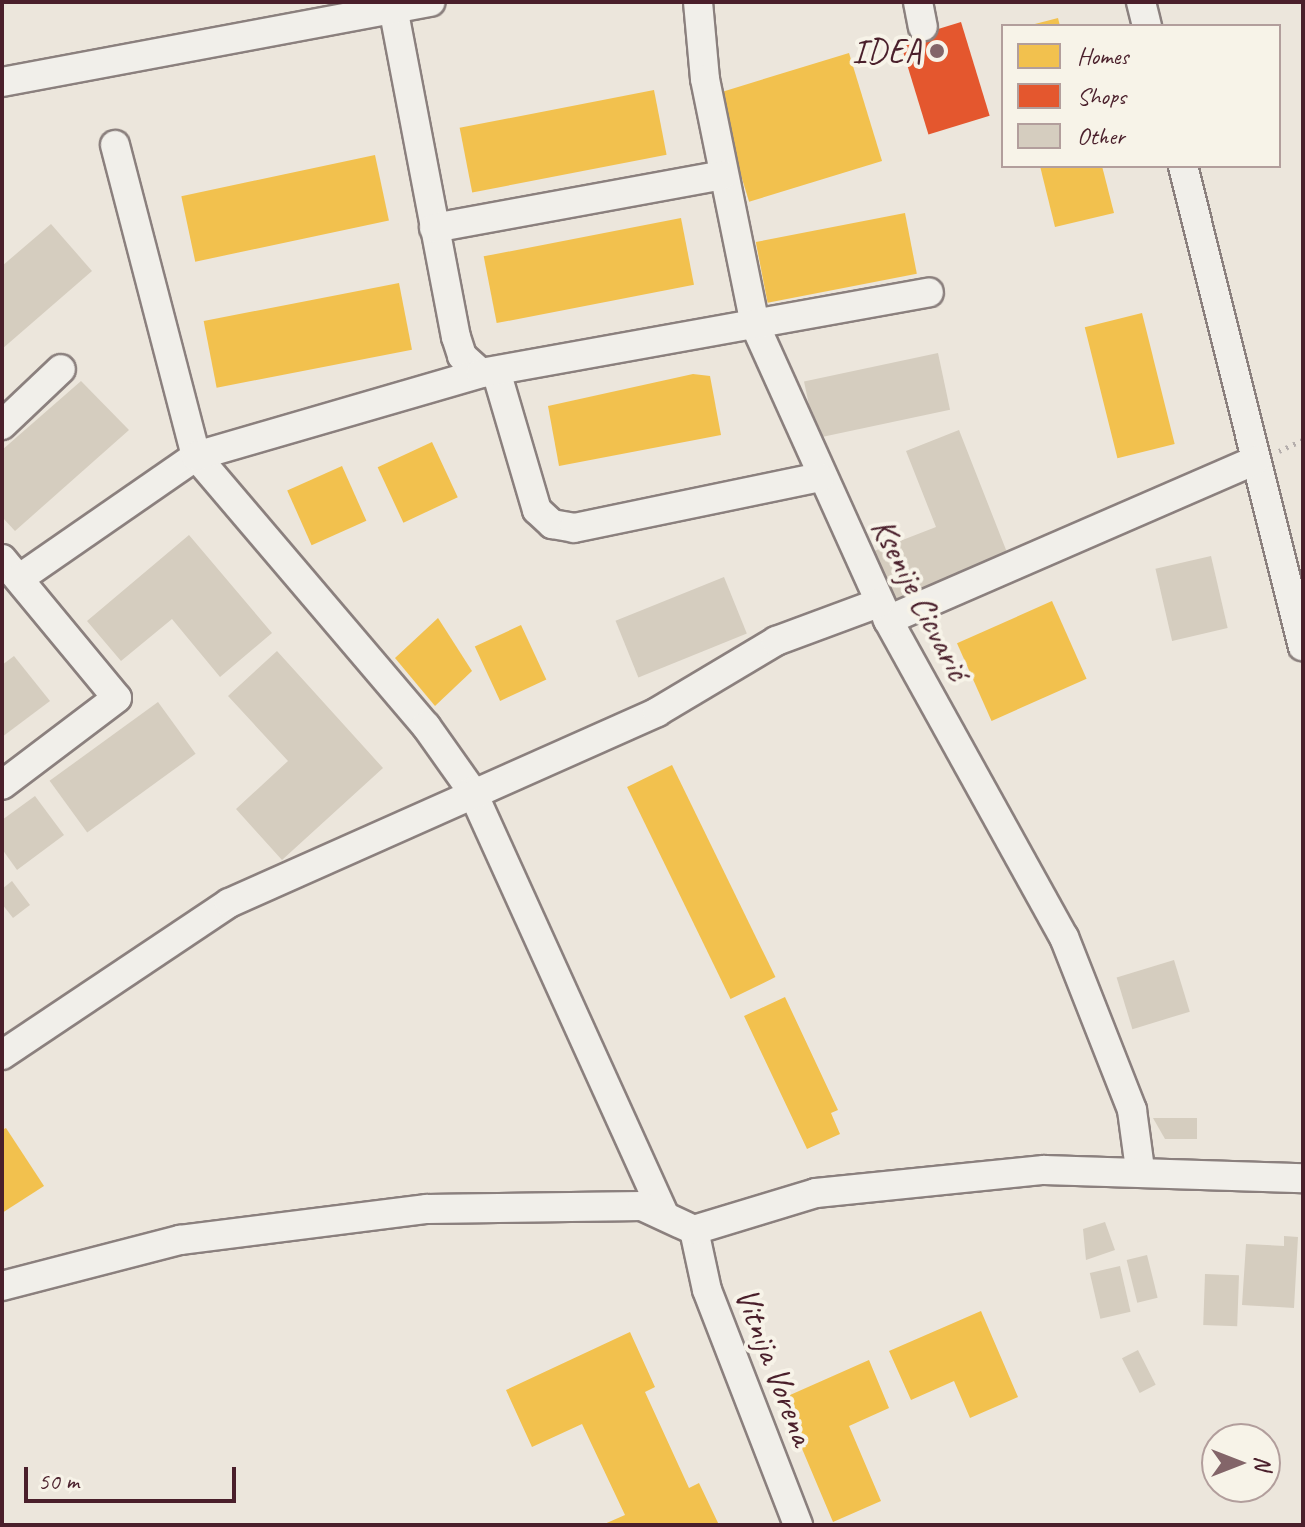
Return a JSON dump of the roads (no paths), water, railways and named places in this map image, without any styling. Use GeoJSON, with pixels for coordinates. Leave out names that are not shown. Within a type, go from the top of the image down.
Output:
{"type":"FeatureCollection","features":[{"type":"Feature","properties":{"kind":"street"},"geometry":{"type":"LineString","coordinates":[[2,82],[393,6],[431,2]]}},
{"type":"Feature","properties":{"kind":"street","name":"Ksenije Cicvarić"},"geometry":{"type":"LineString","coordinates":[[698,2],[699,40],[723,175],[755,325],[820,477],[883,612],[1064,937],[1132,1110],[1140,1169]]}},
{"type":"Feature","properties":{"kind":"street"},"geometry":{"type":"LineString","coordinates":[[1141,2],[1146,24]]}},
{"type":"Feature","properties":{"kind":"street"},"geometry":{"type":"LineString","coordinates":[[393,6],[434,228],[462,356],[488,372],[537,510],[552,524],[574,528],[820,477]]}},
{"type":"Feature","properties":{"kind":"street"},"geometry":{"type":"LineString","coordinates":[[115,145],[196,456],[426,726],[472,791],[663,1213]]}},
{"type":"Feature","properties":{"kind":"street"},"geometry":{"type":"LineString","coordinates":[[1183,168],[1303,646]]}},
{"type":"Feature","properties":{"kind":"street"},"geometry":{"type":"LineString","coordinates":[[434,228],[723,175]]}},
{"type":"Feature","properties":{"kind":"street"},"geometry":{"type":"LineString","coordinates":[[2,785],[117,698],[11,568],[196,456],[488,372],[929,292]]}},
{"type":"Feature","properties":{"kind":"street"},"geometry":{"type":"LineString","coordinates":[[2,425],[61,369]]}},
{"type":"Feature","properties":{"kind":"street"},"geometry":{"type":"LineString","coordinates":[[2,1055],[219,908],[472,791],[657,712],[776,641],[883,612],[1256,460]]}},
{"type":"Feature","properties":{"kind":"street"},"geometry":{"type":"LineString","coordinates":[[2,1286],[119,1253],[281,1224],[570,1205],[663,1213],[694,1230],[816,1193],[1044,1170],[1140,1169],[1303,1178]]}},
{"type":"Feature","properties":{"kind":"street","name":"Vitnija Vorena"},"geometry":{"type":"LineString","coordinates":[[694,1230],[707,1290],[798,1525]]}},
{"type":"Feature","properties":{"kind":"place","name":"IDEA"},"geometry":{"type":"Point","coordinates":[937,51]}}]}
